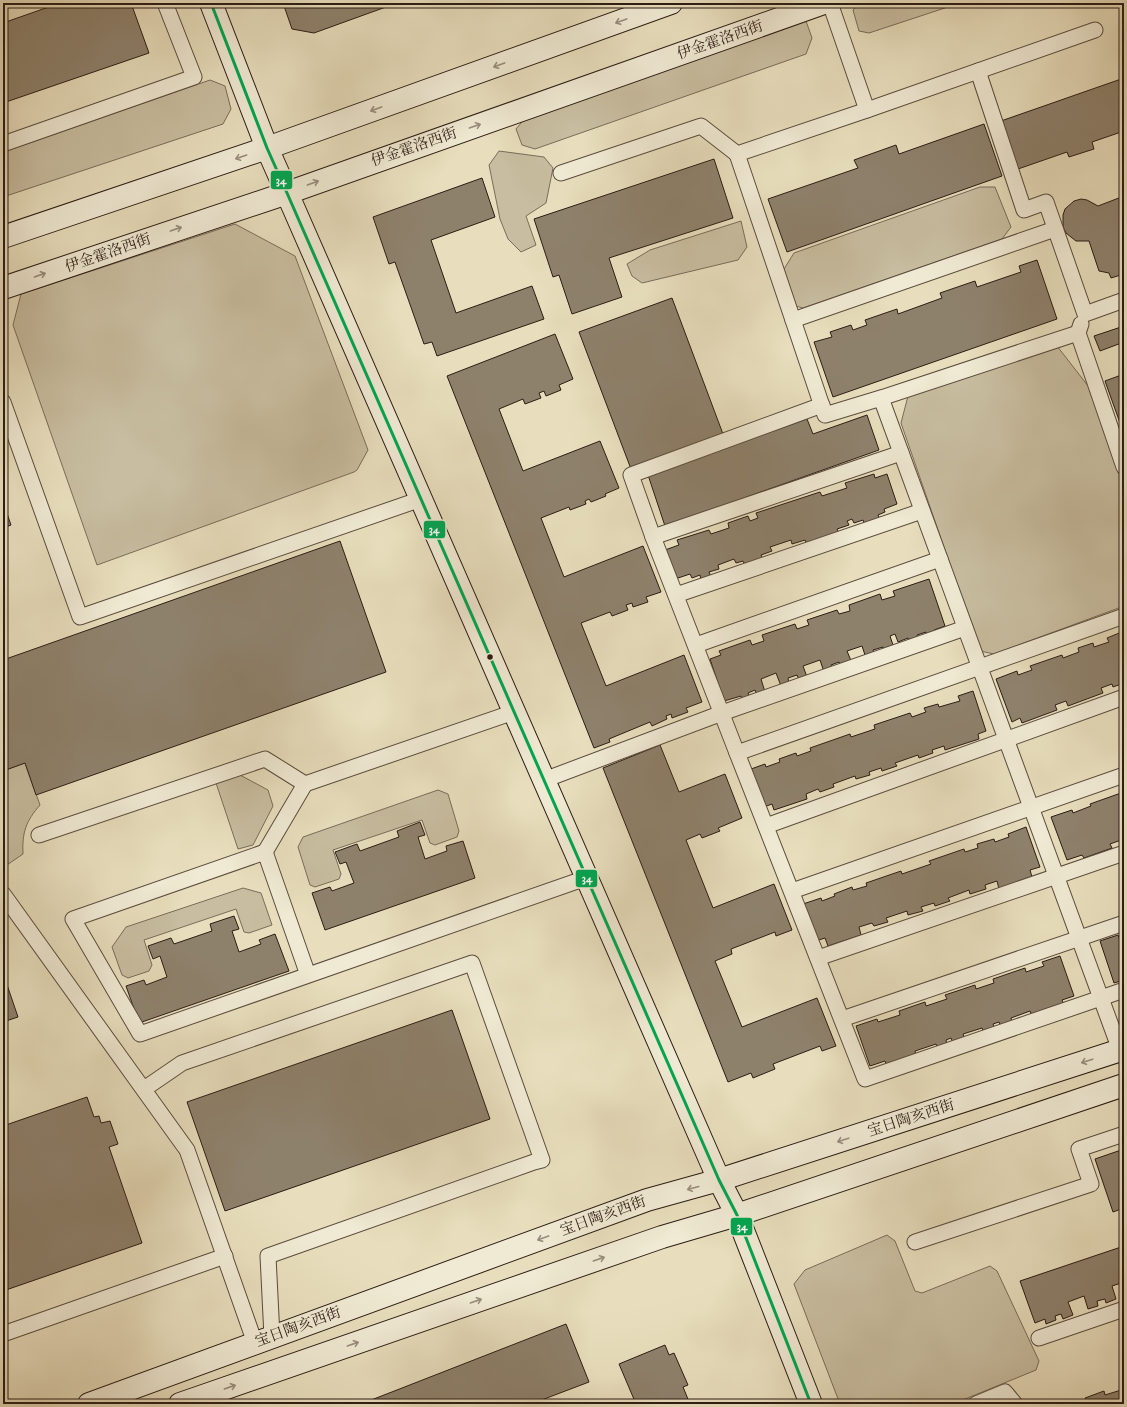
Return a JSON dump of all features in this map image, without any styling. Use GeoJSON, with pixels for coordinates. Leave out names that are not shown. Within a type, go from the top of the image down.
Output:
{"type":"FeatureCollection","features":[{"type":"Feature","properties":{"kind":"street"},"geometry":{"type":"LineString","coordinates":[[212,3],[267,148],[719,1180],[737,1215],[811,1404]]}},
{"type":"Feature","properties":{"kind":"street"},"geometry":{"type":"LineString","coordinates":[[3,237],[267,148],[671,3]]}},
{"type":"Feature","properties":{"kind":"street","name":"伊金霍洛西街"},"geometry":{"type":"LineString","coordinates":[[3,288],[287,193],[824,3]]}},
{"type":"Feature","properties":{"kind":"street","name":"宝日陶亥西街"},"geometry":{"type":"LineString","coordinates":[[89,1404],[647,1200],[719,1180],[1122,1050]]}},
{"type":"Feature","properties":{"kind":"street"},"geometry":{"type":"LineString","coordinates":[[180,1404],[662,1237],[737,1215],[1124,1085]]}},
{"type":"Feature","properties":{"kind":"lane"},"geometry":{"type":"LineString","coordinates":[[3,144],[194,77],[165,3]]}},
{"type":"Feature","properties":{"kind":"lane"},"geometry":{"type":"LineString","coordinates":[[830,3],[867,110]]}},
{"type":"Feature","properties":{"kind":"lane"},"geometry":{"type":"LineString","coordinates":[[737,154],[1095,30]]}},
{"type":"Feature","properties":{"kind":"lane"},"geometry":{"type":"LineString","coordinates":[[978,71],[1024,210],[1046,202],[1085,314],[1078,333],[1124,467]]}},
{"type":"Feature","properties":{"kind":"lane"},"geometry":{"type":"LineString","coordinates":[[560,173],[701,126],[737,154],[825,415],[1078,333]]}},
{"type":"Feature","properties":{"kind":"lane"},"geometry":{"type":"LineString","coordinates":[[793,320],[1055,229]]}},
{"type":"Feature","properties":{"kind":"lane"},"geometry":{"type":"LineString","coordinates":[[1085,314],[1124,300]]}},
{"type":"Feature","properties":{"kind":"lane"},"geometry":{"type":"LineString","coordinates":[[881,398],[1101,998],[1122,1050]]}},
{"type":"Feature","properties":{"kind":"lane"},"geometry":{"type":"LineString","coordinates":[[3,402],[80,617],[421,499]]}},
{"type":"Feature","properties":{"kind":"lane"},"geometry":{"type":"LineString","coordinates":[[822,405],[631,475],[737,753],[865,1078],[1124,990]]}},
{"type":"Feature","properties":{"kind":"lane"},"geometry":{"type":"LineString","coordinates":[[654,537],[901,453]]}},
{"type":"Feature","properties":{"kind":"lane"},"geometry":{"type":"LineString","coordinates":[[676,595],[922,511]]}},
{"type":"Feature","properties":{"kind":"lane"},"geometry":{"type":"LineString","coordinates":[[696,645],[940,559]]}},
{"type":"Feature","properties":{"kind":"lane"},"geometry":{"type":"LineString","coordinates":[[737,753],[1124,616]]}},
{"type":"Feature","properties":{"kind":"lane"},"geometry":{"type":"LineString","coordinates":[[544,780],[722,713],[966,628]]}},
{"type":"Feature","properties":{"kind":"lane"},"geometry":{"type":"LineString","coordinates":[[766,826],[1124,697]]}},
{"type":"Feature","properties":{"kind":"lane"},"geometry":{"type":"LineString","coordinates":[[514,712],[305,784],[264,852],[73,919],[140,1034],[586,878]]}},
{"type":"Feature","properties":{"kind":"lane"},"geometry":{"type":"LineString","coordinates":[[40,835],[265,759],[305,784]]}},
{"type":"Feature","properties":{"kind":"lane"},"geometry":{"type":"LineString","coordinates":[[792,891],[1124,775]]}},
{"type":"Feature","properties":{"kind":"lane"},"geometry":{"type":"LineString","coordinates":[[264,852],[308,975]]}},
{"type":"Feature","properties":{"kind":"lane"},"geometry":{"type":"LineString","coordinates":[[818,958],[1124,853]]}},
{"type":"Feature","properties":{"kind":"lane"},"geometry":{"type":"LineString","coordinates":[[3,894],[187,1150],[225,1256],[264,1340]]}},
{"type":"Feature","properties":{"kind":"lane"},"geometry":{"type":"LineString","coordinates":[[842,1019],[1124,923]]}},
{"type":"Feature","properties":{"kind":"lane"},"geometry":{"type":"LineString","coordinates":[[144,1089],[182,1063],[472,963],[542,1160],[268,1256],[264,1340]]}},
{"type":"Feature","properties":{"kind":"lane"},"geometry":{"type":"LineString","coordinates":[[915,1242],[1091,1184],[1079,1149],[1124,1134]]}},
{"type":"Feature","properties":{"kind":"lane"},"geometry":{"type":"LineString","coordinates":[[3,1334],[225,1256]]}},
{"type":"Feature","properties":{"kind":"lane"},"geometry":{"type":"LineString","coordinates":[[1039,1338],[1124,1309]]}},
{"type":"Feature","properties":{"kind":"lane"},"geometry":{"type":"LineString","coordinates":[[976,1404],[1005,1392],[1014,1404]]}},
{"type":"Feature","properties":{"kind":"shaded area"},"geometry":{"type":"Polygon","coordinates":[[[860,3],[960,3],[869,33],[859,31],[853,10],[860,3]]]}},
{"type":"Feature","properties":{"kind":"shaded area"},"geometry":{"type":"Polygon","coordinates":[[[793,21],[806,21],[812,38],[806,54],[535,149],[522,145],[516,129],[527,116],[793,21]]]}},
{"type":"Feature","properties":{"kind":"shaded area"},"geometry":{"type":"Polygon","coordinates":[[[210,80],[225,86],[231,109],[223,124],[3,197],[3,152],[210,80]]]}},
{"type":"Feature","properties":{"kind":"shaded area"},"geometry":{"type":"Polygon","coordinates":[[[499,151],[544,157],[553,168],[546,203],[526,216],[536,245],[521,252],[508,239],[500,219],[489,165],[499,151]]]}},
{"type":"Feature","properties":{"kind":"shaded area"},"geometry":{"type":"Polygon","coordinates":[[[980,187],[995,187],[1011,227],[1002,239],[803,308],[796,306],[784,269],[794,253],[980,187]]]}},
{"type":"Feature","properties":{"kind":"shaded area"},"geometry":{"type":"Polygon","coordinates":[[[741,221],[747,247],[738,260],[642,283],[632,276],[627,264],[650,250],[741,221]]]}},
{"type":"Feature","properties":{"kind":"shaded area"},"geometry":{"type":"Polygon","coordinates":[[[235,224],[295,256],[368,450],[357,470],[354,472],[97,565],[13,325],[21,294],[235,224]]]}},
{"type":"Feature","properties":{"kind":"shaded area"},"geometry":{"type":"Polygon","coordinates":[[[1057,346],[1092,391],[1124,483],[1124,606],[994,654],[980,651],[901,423],[908,396],[1057,346]]]}},
{"type":"Feature","properties":{"kind":"shaded area"},"geometry":{"type":"Polygon","coordinates":[[[25,763],[40,805],[31,816],[26,827],[23,839],[23,854],[4,867],[3,771],[25,763]]]}},
{"type":"Feature","properties":{"kind":"shaded area"},"geometry":{"type":"Polygon","coordinates":[[[240,775],[268,790],[273,806],[253,845],[238,849],[216,783],[240,775]]]}},
{"type":"Feature","properties":{"kind":"shaded area"},"geometry":{"type":"Polygon","coordinates":[[[438,790],[448,794],[459,831],[457,837],[435,845],[430,843],[422,820],[333,850],[341,874],[339,879],[315,887],[310,885],[298,847],[303,837],[438,790]]]}},
{"type":"Feature","properties":{"kind":"shaded area"},"geometry":{"type":"Polygon","coordinates":[[[243,888],[261,893],[272,925],[249,933],[244,932],[236,909],[144,940],[152,965],[149,971],[128,978],[122,975],[112,947],[126,927],[243,888]]]}},
{"type":"Feature","properties":{"kind":"shaded area"},"geometry":{"type":"Polygon","coordinates":[[[887,1235],[895,1241],[915,1291],[922,1293],[990,1266],[997,1271],[1039,1361],[1036,1370],[953,1404],[840,1404],[794,1284],[805,1270],[887,1235]]]}},
{"type":"Feature","properties":{"kind":"building"},"geometry":{"type":"Polygon","coordinates":[[[60,3],[131,3],[149,53],[3,103],[3,23],[60,3]]]}},
{"type":"Feature","properties":{"kind":"building"},"geometry":{"type":"Polygon","coordinates":[[[283,3],[397,3],[314,33],[292,29],[283,3]]]}},
{"type":"Feature","properties":{"kind":"building"},"geometry":{"type":"Polygon","coordinates":[[[1124,78],[1124,131],[1092,142],[1094,149],[1069,157],[1067,152],[1018,169],[1001,121],[1124,78]]]}},
{"type":"Feature","properties":{"kind":"building"},"geometry":{"type":"Polygon","coordinates":[[[984,124],[1002,176],[787,252],[768,199],[858,168],[854,160],[896,145],[899,154],[984,124]]]}},
{"type":"Feature","properties":{"kind":"building"},"geometry":{"type":"Polygon","coordinates":[[[714,159],[733,218],[609,258],[622,297],[572,314],[559,275],[553,277],[534,219],[714,159]]]}},
{"type":"Feature","properties":{"kind":"building"},"geometry":{"type":"Polygon","coordinates":[[[482,178],[495,217],[431,240],[456,313],[532,286],[544,319],[437,356],[432,342],[424,344],[395,262],[389,264],[373,217],[482,178]]]}},
{"type":"Feature","properties":{"kind":"building"},"geometry":{"type":"Polygon","coordinates":[[[1124,196],[1124,262],[1122,263],[1124,274],[1111,278],[1109,273],[1099,271],[1089,241],[1076,241],[1066,233],[1063,227],[1063,215],[1065,209],[1074,201],[1081,199],[1087,200],[1098,206],[1124,196]]]}},
{"type":"Feature","properties":{"kind":"building"},"geometry":{"type":"Polygon","coordinates":[[[1037,260],[1057,319],[833,397],[814,342],[832,337],[830,332],[851,325],[853,330],[867,325],[865,320],[897,309],[898,314],[942,298],[940,293],[975,281],[977,287],[1021,272],[1019,266],[1037,260]]]}},
{"type":"Feature","properties":{"kind":"building"},"geometry":{"type":"Polygon","coordinates":[[[672,298],[723,434],[631,469],[579,332],[672,298]]]}},
{"type":"Feature","properties":{"kind":"building"},"geometry":{"type":"Polygon","coordinates":[[[1124,326],[1124,342],[1100,351],[1094,336],[1124,326]]]}},
{"type":"Feature","properties":{"kind":"building"},"geometry":{"type":"Polygon","coordinates":[[[555,334],[573,379],[559,385],[561,390],[546,396],[544,391],[539,393],[541,398],[525,404],[523,399],[499,409],[523,471],[600,441],[619,488],[605,494],[606,496],[591,502],[589,499],[585,501],[586,504],[570,510],[569,507],[541,518],[564,577],[643,546],[661,592],[646,597],[648,602],[633,607],[632,603],[626,605],[628,610],[612,616],[610,612],[581,623],[606,686],[684,655],[702,702],[686,708],[688,712],[672,718],[671,714],[666,716],[667,719],[652,726],[650,722],[609,739],[610,742],[594,748],[447,376],[555,334]]]}},
{"type":"Feature","properties":{"kind":"building"},"geometry":{"type":"Polygon","coordinates":[[[1124,374],[1124,434],[1105,381],[1124,374]]]}},
{"type":"Feature","properties":{"kind":"building"},"geometry":{"type":"Polygon","coordinates":[[[867,415],[879,450],[665,526],[648,475],[807,419],[813,434],[867,415]]]}},
{"type":"Feature","properties":{"kind":"building"},"geometry":{"type":"Polygon","coordinates":[[[874,474],[875,478],[887,474],[897,504],[884,509],[885,512],[878,515],[880,520],[865,525],[863,520],[854,523],[852,519],[847,521],[849,525],[837,529],[839,533],[807,545],[805,540],[792,544],[791,540],[770,547],[772,551],[761,555],[763,559],[745,565],[743,561],[736,563],[734,559],[718,565],[719,569],[709,572],[711,577],[701,580],[700,575],[692,578],[690,574],[675,579],[665,550],[679,545],[677,540],[709,530],[711,534],[729,528],[728,523],[748,516],[750,521],[758,518],[756,513],[820,492],[822,496],[847,488],[845,483],[874,474]]]}},
{"type":"Feature","properties":{"kind":"building"},"geometry":{"type":"Polygon","coordinates":[[[3,502],[11,525],[3,528],[3,502]]]}},
{"type":"Feature","properties":{"kind":"building"},"geometry":{"type":"Polygon","coordinates":[[[340,541],[386,672],[36,795],[25,763],[3,771],[3,660],[340,541]]]}},
{"type":"Feature","properties":{"kind":"building"},"geometry":{"type":"Polygon","coordinates":[[[929,579],[945,626],[934,630],[936,634],[927,637],[926,632],[917,635],[919,640],[910,643],[908,638],[898,642],[895,634],[890,636],[894,648],[884,652],[883,647],[873,650],[875,655],[866,658],[862,646],[847,651],[852,663],[841,667],[839,662],[831,665],[832,669],[824,672],[820,660],[803,666],[807,677],[799,680],[797,675],[788,678],[789,683],[781,686],[776,673],[761,679],[765,692],[757,695],[755,690],[748,693],[750,698],[742,700],[741,696],[724,701],[710,659],[721,655],[719,651],[750,640],[752,645],[764,641],[762,635],[795,624],[797,629],[809,625],[807,620],[837,610],[839,614],[850,611],[849,605],[880,594],[882,600],[895,596],[893,591],[929,579]]]}},
{"type":"Feature","properties":{"kind":"building"},"geometry":{"type":"Polygon","coordinates":[[[1124,631],[1124,683],[1113,687],[1112,684],[1101,688],[1103,693],[1068,706],[1066,701],[1055,705],[1057,710],[1022,723],[1020,718],[1012,722],[996,679],[1017,671],[1018,675],[1032,670],[1030,666],[1062,655],[1063,658],[1079,652],[1078,648],[1093,643],[1094,647],[1109,642],[1107,638],[1124,631]]]}},
{"type":"Feature","properties":{"kind":"building"},"geometry":{"type":"Polygon","coordinates":[[[973,691],[986,731],[978,734],[979,739],[945,750],[944,746],[932,750],[933,753],[919,758],[918,755],[895,763],[897,766],[882,771],[881,768],[869,772],[870,775],[856,779],[855,776],[833,784],[834,787],[820,792],[818,789],[806,794],[807,799],[774,810],[772,804],[764,807],[751,769],[765,764],[766,767],[780,762],[779,759],[796,753],[797,756],[811,751],[810,748],[850,734],[851,737],[875,729],[874,725],[910,713],[912,717],[926,712],[924,708],[938,704],[939,707],[960,701],[958,696],[973,691]]]}},
{"type":"Feature","properties":{"kind":"building"},"geometry":{"type":"Polygon","coordinates":[[[660,745],[679,792],[725,774],[742,818],[718,828],[720,831],[702,838],[700,834],[686,840],[713,908],[774,884],[792,930],[776,936],[775,932],[731,949],[732,954],[715,961],[742,1027],[817,998],[836,1046],[822,1051],[820,1046],[773,1064],[775,1069],[753,1078],[751,1073],[728,1082],[603,768],[660,745]]]}},
{"type":"Feature","properties":{"kind":"building"},"geometry":{"type":"Polygon","coordinates":[[[1121,793],[1124,795],[1124,839],[1110,844],[1112,848],[1084,858],[1082,855],[1067,860],[1051,817],[1072,810],[1073,813],[1091,806],[1090,804],[1121,793]]]}},
{"type":"Feature","properties":{"kind":"building"},"geometry":{"type":"Polygon","coordinates":[[[420,822],[425,835],[418,837],[425,859],[447,851],[446,846],[463,841],[475,878],[325,930],[312,893],[330,887],[332,891],[354,883],[346,862],[340,864],[335,852],[357,844],[360,851],[399,837],[397,831],[420,822]]]}},
{"type":"Feature","properties":{"kind":"building"},"geometry":{"type":"Polygon","coordinates":[[[1026,827],[1040,867],[1030,870],[1032,877],[999,889],[997,881],[985,885],[986,889],[970,894],[969,890],[948,898],[950,901],[935,906],[934,903],[921,907],[923,911],[908,915],[907,911],[886,918],[888,922],[874,926],[872,923],[859,927],[861,935],[828,946],[825,938],[816,941],[803,904],[821,898],[822,901],[835,896],[834,894],[852,887],[853,890],[867,886],[866,883],[901,871],[902,874],[931,864],[929,861],[964,849],[965,852],[978,848],[977,844],[994,839],[995,842],[1009,837],[1008,834],[1026,827]]]}},
{"type":"Feature","properties":{"kind":"building"},"geometry":{"type":"Polygon","coordinates":[[[234,916],[239,929],[232,931],[239,952],[261,944],[259,940],[275,934],[289,971],[139,1023],[126,986],[144,980],[146,985],[167,977],[160,956],[153,959],[148,946],[171,938],[174,944],[212,931],[210,924],[234,916]]]}},
{"type":"Feature","properties":{"kind":"building"},"geometry":{"type":"Polygon","coordinates":[[[1118,935],[1120,940],[1124,939],[1124,980],[1114,983],[1100,941],[1118,935]]]}},
{"type":"Feature","properties":{"kind":"building"},"geometry":{"type":"Polygon","coordinates":[[[1060,956],[1074,996],[1062,1000],[1064,1005],[1032,1016],[1030,1011],[1011,1018],[1012,1023],[1001,1027],[999,1022],[993,1024],[995,1029],[984,1033],[982,1028],[963,1034],[965,1039],[953,1043],[951,1038],[946,1040],[947,1045],[938,1049],[936,1044],[915,1051],[916,1056],[887,1066],[885,1061],[870,1066],[856,1026],[877,1019],[878,1022],[900,1015],[899,1011],[925,1002],[926,1006],[947,999],[945,995],[975,985],[976,989],[994,983],[993,979],[1025,968],[1026,972],[1044,966],[1042,962],[1060,956]]]}},
{"type":"Feature","properties":{"kind":"building"},"geometry":{"type":"Polygon","coordinates":[[[3,973],[18,1017],[3,1022],[3,973]]]}},
{"type":"Feature","properties":{"kind":"building"},"geometry":{"type":"Polygon","coordinates":[[[452,1010],[490,1119],[225,1211],[187,1102],[452,1010]]]}},
{"type":"Feature","properties":{"kind":"building"},"geometry":{"type":"Polygon","coordinates":[[[87,1097],[94,1117],[99,1116],[101,1123],[110,1121],[118,1144],[109,1147],[142,1243],[3,1291],[3,1126],[87,1097]]]}},
{"type":"Feature","properties":{"kind":"building"},"geometry":{"type":"Polygon","coordinates":[[[1124,1149],[1124,1208],[1113,1212],[1095,1159],[1124,1149]]]}},
{"type":"Feature","properties":{"kind":"building"},"geometry":{"type":"Polygon","coordinates":[[[1124,1246],[1124,1282],[1112,1286],[1116,1299],[1106,1303],[1105,1299],[1097,1301],[1098,1306],[1088,1309],[1084,1296],[1068,1302],[1073,1315],[1063,1319],[1061,1314],[1055,1316],[1056,1320],[1046,1324],[1045,1319],[1035,1323],[1020,1281],[1124,1246]]]}},
{"type":"Feature","properties":{"kind":"building"},"geometry":{"type":"Polygon","coordinates":[[[566,1324],[589,1382],[531,1404],[361,1404],[566,1324]]]}},
{"type":"Feature","properties":{"kind":"building"},"geometry":{"type":"Polygon","coordinates":[[[665,1345],[669,1355],[674,1353],[688,1385],[683,1387],[690,1404],[636,1404],[619,1364],[665,1345]]]}},
{"type":"Feature","properties":{"kind":"building"},"geometry":{"type":"Polygon","coordinates":[[[1124,1384],[1124,1404],[1080,1404],[1087,1402],[1085,1398],[1104,1391],[1105,1395],[1121,1390],[1119,1386],[1124,1384]]]}},
{"type":"Feature","properties":{"kind":"transit line","name":"34"},"geometry":{"type":"LineString","coordinates":[[211,3],[267,148],[719,1180],[737,1215],[811,1404]]}}]}
